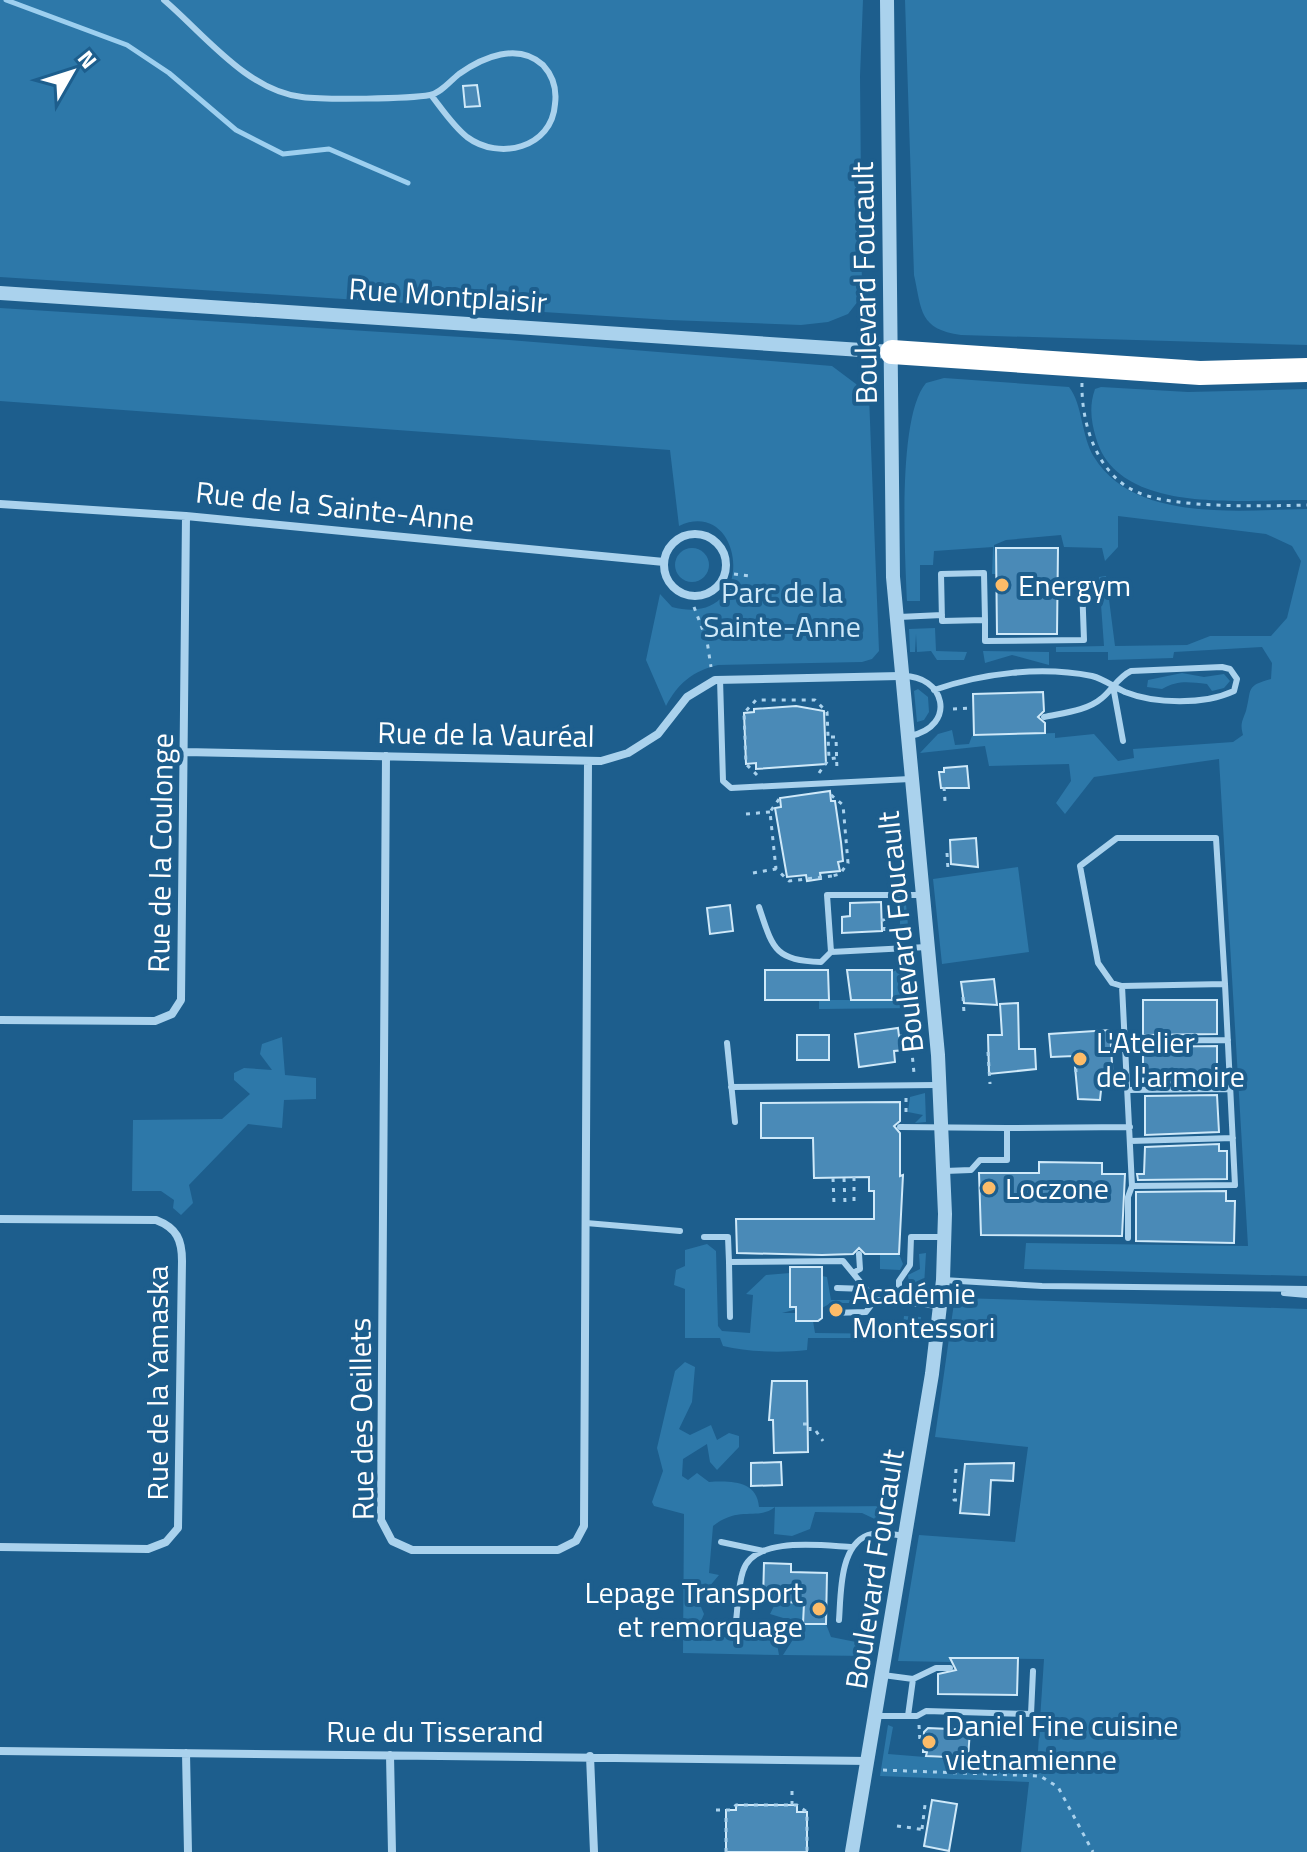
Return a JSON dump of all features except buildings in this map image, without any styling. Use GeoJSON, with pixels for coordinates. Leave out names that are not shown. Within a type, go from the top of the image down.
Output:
{"type":"FeatureCollection","features":[{"type":"Feature","properties":{"kind":"highway"},"geometry":{"type":"LineString","coordinates":[[892,352],[1200,373],[1307,370]]}},
{"type":"Feature","properties":{"kind":"highway"},"geometry":{"type":"LineString","coordinates":[[1271,371],[1307,364]]}},
{"type":"Feature","properties":{"kind":"street","name":"Boulevard Foucault"},"geometry":{"type":"LineString","coordinates":[[852,1852],[906,1536],[940,1306],[944,1237],[941,1085],[895,617],[890,496],[892,352],[887,0]]}},
{"type":"Feature","properties":{"kind":"street","name":"Rue Montplaisir"},"geometry":{"type":"LineString","coordinates":[[0,293],[892,352]]}},
{"type":"Feature","properties":{"kind":"street","name":"Rue de la Sainte-Anne"},"geometry":{"type":"LineString","coordinates":[[0,504],[186,516],[664,562]]}},
{"type":"Feature","properties":{"kind":"street","name":"Rue de la Coulonge"},"geometry":{"type":"LineString","coordinates":[[0,1020],[145,1022],[165,1018],[178,1008],[182,976],[186,516]]}},
{"type":"Feature","properties":{"kind":"street"},"geometry":{"type":"LineString","coordinates":[[691,534],[701,535],[719,545],[724,554],[725,574],[721,583],[705,595],[684,594],[669,582],[664,562],[673,544],[691,534]]}},
{"type":"Feature","properties":{"kind":"street","name":"Rue de la Vauréal"},"geometry":{"type":"LineString","coordinates":[[185,752],[588,762],[612,759],[644,744],[667,725],[687,697],[720,679],[900,676]]}},
{"type":"Feature","properties":{"kind":"street","name":"Rue des Oeillets"},"geometry":{"type":"LineString","coordinates":[[386,756],[381,1520],[386,1534],[398,1545],[412,1550],[548,1552],[568,1546],[581,1534],[585,1513],[588,762]]}},
{"type":"Feature","properties":{"kind":"street","name":"Rue de la Yamaska"},"geometry":{"type":"LineString","coordinates":[[0,1219],[156,1220],[176,1233],[182,1254],[178,1528],[166,1542],[148,1549],[0,1547]]}},
{"type":"Feature","properties":{"kind":"street","name":"Rue du Tisserand"},"geometry":{"type":"LineString","coordinates":[[0,1751],[590,1756],[868,1765]]}},
{"type":"Feature","properties":{"kind":"street"},"geometry":{"type":"LineString","coordinates":[[186,1753],[188,1852]]}},
{"type":"Feature","properties":{"kind":"street"},"geometry":{"type":"LineString","coordinates":[[390,1755],[392,1852]]}},
{"type":"Feature","properties":{"kind":"street"},"geometry":{"type":"LineString","coordinates":[[590,1756],[594,1852]]}},
{"type":"Feature","properties":{"kind":"lane"},"geometry":{"type":"LineString","coordinates":[[164,0],[222,56],[254,77],[300,97],[431,95],[489,58],[508,52],[523,54],[539,62],[550,73],[556,90],[550,125],[540,137],[508,150],[469,138],[431,95]]}},
{"type":"Feature","properties":{"kind":"lane"},"geometry":{"type":"LineString","coordinates":[[997,626],[985,623],[942,621],[941,574],[984,573],[985,610],[985,623],[985,641],[1084,640],[1082,585]]}},
{"type":"Feature","properties":{"kind":"lane"},"geometry":{"type":"LineString","coordinates":[[985,610],[996,609]]}},
{"type":"Feature","properties":{"kind":"lane"},"geometry":{"type":"LineString","coordinates":[[895,617],[942,615]]}},
{"type":"Feature","properties":{"kind":"lane"},"geometry":{"type":"LineString","coordinates":[[934,690],[965,679],[1070,673],[1096,677],[1113,686],[1147,699],[1219,697],[1234,691],[1238,685],[1234,673],[1222,667],[1131,671],[1113,686],[1093,704],[1044,717]]}},
{"type":"Feature","properties":{"kind":"lane"},"geometry":{"type":"LineString","coordinates":[[900,676],[920,678],[934,690],[941,710],[930,730],[906,737]]}},
{"type":"Feature","properties":{"kind":"lane"},"geometry":{"type":"LineString","coordinates":[[720,679],[723,781],[726,786],[756,789],[910,779]]}},
{"type":"Feature","properties":{"kind":"lane"},"geometry":{"type":"LineString","coordinates":[[1113,686],[1123,741]]}},
{"type":"Feature","properties":{"kind":"lane"},"geometry":{"type":"LineString","coordinates":[[1132,1186],[1235,1185],[1225,984],[1216,838],[1117,838],[1080,866],[1098,963],[1112,983],[1122,986],[1225,984]]}},
{"type":"Feature","properties":{"kind":"lane"},"geometry":{"type":"LineString","coordinates":[[831,952],[827,895],[922,895]]}},
{"type":"Feature","properties":{"kind":"lane"},"geometry":{"type":"LineString","coordinates":[[759,907],[770,942],[781,955],[793,961],[821,962],[831,952],[927,947]]}},
{"type":"Feature","properties":{"kind":"lane"},"geometry":{"type":"LineString","coordinates":[[1122,986],[1132,1186],[1128,1197],[1128,1238]]}},
{"type":"Feature","properties":{"kind":"lane"},"geometry":{"type":"LineString","coordinates":[[1125,1041],[1228,1040]]}},
{"type":"Feature","properties":{"kind":"lane"},"geometry":{"type":"LineString","coordinates":[[727,1043],[735,1122]]}},
{"type":"Feature","properties":{"kind":"lane"},"geometry":{"type":"LineString","coordinates":[[731,1087],[941,1085]]}},
{"type":"Feature","properties":{"kind":"lane"},"geometry":{"type":"LineString","coordinates":[[1128,1090],[1230,1089]]}},
{"type":"Feature","properties":{"kind":"lane"},"geometry":{"type":"LineString","coordinates":[[900,1127],[1130,1127]]}},
{"type":"Feature","properties":{"kind":"lane"},"geometry":{"type":"LineString","coordinates":[[945,1171],[971,1170],[980,1160],[1007,1160],[1007,1128]]}},
{"type":"Feature","properties":{"kind":"lane"},"geometry":{"type":"LineString","coordinates":[[1130,1141],[1233,1138]]}},
{"type":"Feature","properties":{"kind":"lane"},"geometry":{"type":"LineString","coordinates":[[586,1223],[680,1231]]}},
{"type":"Feature","properties":{"kind":"lane"},"geometry":{"type":"LineString","coordinates":[[704,1237],[732,1236],[730,1317]]}},
{"type":"Feature","properties":{"kind":"lane"},"geometry":{"type":"LineString","coordinates":[[899,1301],[899,1281],[910,1265],[911,1237],[944,1237]]}},
{"type":"Feature","properties":{"kind":"lane"},"geometry":{"type":"LineString","coordinates":[[853,1273],[860,1269],[859,1254]]}},
{"type":"Feature","properties":{"kind":"lane"},"geometry":{"type":"LineString","coordinates":[[729,1262],[843,1261],[875,1300],[940,1306]]}},
{"type":"Feature","properties":{"kind":"lane"},"geometry":{"type":"LineString","coordinates":[[943,1280],[1307,1295]]}},
{"type":"Feature","properties":{"kind":"lane"},"geometry":{"type":"LineString","coordinates":[[837,1288],[866,1289]]}},
{"type":"Feature","properties":{"kind":"lane"},"geometry":{"type":"LineString","coordinates":[[1257,1291],[1307,1289]]}},
{"type":"Feature","properties":{"kind":"lane"},"geometry":{"type":"LineString","coordinates":[[831,1313],[866,1312],[875,1300]]}},
{"type":"Feature","properties":{"kind":"lane"},"geometry":{"type":"LineString","coordinates":[[839,1620],[842,1581],[853,1547],[869,1535],[906,1536]]}},
{"type":"Feature","properties":{"kind":"lane"},"geometry":{"type":"LineString","coordinates":[[721,1542],[764,1551],[792,1545],[853,1547]]}},
{"type":"Feature","properties":{"kind":"lane"},"geometry":{"type":"LineString","coordinates":[[736,1621],[743,1571],[764,1551]]}},
{"type":"Feature","properties":{"kind":"lane"},"geometry":{"type":"LineString","coordinates":[[883,1675],[913,1679],[936,1668],[950,1668]]}},
{"type":"Feature","properties":{"kind":"lane"},"geometry":{"type":"LineString","coordinates":[[876,1716],[908,1716],[926,1711],[1031,1714],[1033,1671]]}},
{"type":"Feature","properties":{"kind":"lane"},"geometry":{"type":"LineString","coordinates":[[908,1716],[913,1679]]}},
{"type":"Feature","properties":{"kind":"path"},"geometry":{"type":"LineString","coordinates":[[1082,366],[1087,431],[1101,459],[1121,483],[1135,492],[1210,503],[1307,505]]}},
{"type":"Feature","properties":{"kind":"path"},"geometry":{"type":"LineString","coordinates":[[734,574],[749,576]]}},
{"type":"Feature","properties":{"kind":"path"},"geometry":{"type":"LineString","coordinates":[[694,607],[707,641],[711,667]]}},
{"type":"Feature","properties":{"kind":"path"},"geometry":{"type":"LineString","coordinates":[[761,700],[761,708]]}},
{"type":"Feature","properties":{"kind":"path"},"geometry":{"type":"LineString","coordinates":[[761,769],[762,776],[758,776],[746,764],[744,713],[761,700],[815,700],[827,712],[831,737],[829,759],[818,774],[809,774]]}},
{"type":"Feature","properties":{"kind":"path"},"geometry":{"type":"LineString","coordinates":[[779,700],[779,707]]}},
{"type":"Feature","properties":{"kind":"path"},"geometry":{"type":"LineString","coordinates":[[790,700],[790,706]]}},
{"type":"Feature","properties":{"kind":"path"},"geometry":{"type":"LineString","coordinates":[[809,700],[809,707]]}},
{"type":"Feature","properties":{"kind":"path"},"geometry":{"type":"LineString","coordinates":[[941,710],[973,708]]}},
{"type":"Feature","properties":{"kind":"path"},"geometry":{"type":"LineString","coordinates":[[829,759],[836,758],[836,737],[831,737]]}},
{"type":"Feature","properties":{"kind":"path"},"geometry":{"type":"LineString","coordinates":[[944,787],[945,801]]}},
{"type":"Feature","properties":{"kind":"path"},"geometry":{"type":"LineString","coordinates":[[830,791],[843,805],[842,824],[848,863]]}},
{"type":"Feature","properties":{"kind":"path"},"geometry":{"type":"LineString","coordinates":[[776,869],[778,862],[770,813],[780,798],[790,797]]}},
{"type":"Feature","properties":{"kind":"path"},"geometry":{"type":"LineString","coordinates":[[836,807],[843,805]]}},
{"type":"Feature","properties":{"kind":"path"},"geometry":{"type":"LineString","coordinates":[[746,814],[776,814]]}},
{"type":"Feature","properties":{"kind":"path"},"geometry":{"type":"LineString","coordinates":[[772,833],[779,833]]}},
{"type":"Feature","properties":{"kind":"path"},"geometry":{"type":"LineString","coordinates":[[774,844],[780,843]]}},
{"type":"Feature","properties":{"kind":"path"},"geometry":{"type":"LineString","coordinates":[[947,853],[948,870]]}},
{"type":"Feature","properties":{"kind":"path"},"geometry":{"type":"LineString","coordinates":[[848,863],[856,863]]}},
{"type":"Feature","properties":{"kind":"path"},"geometry":{"type":"LineString","coordinates":[[776,869],[789,881],[840,874],[848,863]]}},
{"type":"Feature","properties":{"kind":"path"},"geometry":{"type":"LineString","coordinates":[[753,873],[776,869]]}},
{"type":"Feature","properties":{"kind":"path"},"geometry":{"type":"LineString","coordinates":[[884,907],[885,935]]}},
{"type":"Feature","properties":{"kind":"path"},"geometry":{"type":"LineString","coordinates":[[963,997],[964,1013]]}},
{"type":"Feature","properties":{"kind":"path"},"geometry":{"type":"LineString","coordinates":[[906,1043],[911,1043],[914,1085]]}},
{"type":"Feature","properties":{"kind":"path"},"geometry":{"type":"LineString","coordinates":[[988,1052],[990,1084]]}},
{"type":"Feature","properties":{"kind":"path"},"geometry":{"type":"LineString","coordinates":[[1075,1059],[1076,1072]]}},
{"type":"Feature","properties":{"kind":"path"},"geometry":{"type":"LineString","coordinates":[[854,1177],[854,1204]]}},
{"type":"Feature","properties":{"kind":"path"},"geometry":{"type":"LineString","coordinates":[[833,1178],[834,1204]]}},
{"type":"Feature","properties":{"kind":"path"},"geometry":{"type":"LineString","coordinates":[[844,1178],[845,1204]]}},
{"type":"Feature","properties":{"kind":"path"},"geometry":{"type":"LineString","coordinates":[[803,1424],[810,1424],[810,1431],[816,1431],[823,1441]]}},
{"type":"Feature","properties":{"kind":"path"},"geometry":{"type":"LineString","coordinates":[[956,1469],[954,1500],[960,1500]]}},
{"type":"Feature","properties":{"kind":"path"},"geometry":{"type":"LineString","coordinates":[[868,1765],[1040,1776],[1058,1787],[1093,1852]]}},
{"type":"Feature","properties":{"kind":"path"},"geometry":{"type":"LineString","coordinates":[[792,1785],[792,1805]]}},
{"type":"Feature","properties":{"kind":"path"},"geometry":{"type":"LineString","coordinates":[[716,1810],[726,1810],[736,1805],[792,1805],[807,1812],[807,1852]]}},
{"type":"Feature","properties":{"kind":"path"},"geometry":{"type":"LineString","coordinates":[[897,1826],[924,1830],[925,1805]]}},
{"type":"Feature","properties":{"kind":"path"},"geometry":{"type":"LineString","coordinates":[[726,1810],[726,1852]]}},
{"type":"Feature","properties":{"kind":"green space"},"geometry":{"type":"Polygon","coordinates":[[[0,0],[863,0],[860,76],[862,296],[848,314],[828,322],[801,325],[669,320],[0,277],[0,0]]]}},
{"type":"Feature","properties":{"kind":"green space"},"geometry":{"type":"Polygon","coordinates":[[[905,0],[1307,0],[1307,345],[961,335],[930,323],[921,308],[914,275],[905,0]]]}},
{"type":"Feature","properties":{"kind":"green space","name":"Parc de la Sainte-Anne"},"geometry":{"type":"Polygon","coordinates":[[[0,308],[509,340],[832,366],[856,384],[864,396],[869,396],[879,651],[872,659],[862,662],[718,665],[687,679],[666,706],[646,660],[660,594],[672,607],[700,609],[720,600],[730,583],[733,564],[729,544],[718,529],[701,522],[679,526],[670,450],[0,401],[0,308]]]}},
{"type":"Feature","properties":{"kind":"green space"},"geometry":{"type":"Polygon","coordinates":[[[944,378],[1069,387],[1094,457],[1112,478],[1135,493],[1161,503],[1221,510],[1307,509],[1307,1276],[1024,1269],[1026,1243],[1248,1246],[1219,759],[1094,777],[1065,814],[1056,803],[1071,781],[1069,764],[989,766],[985,746],[920,753],[938,734],[952,730],[955,745],[969,744],[972,736],[1055,733],[1055,738],[1094,734],[1118,761],[1134,758],[1133,749],[1233,742],[1243,735],[1242,723],[1251,689],[1271,679],[1272,663],[1262,647],[1174,652],[1173,658],[1108,660],[1108,652],[1056,652],[1056,647],[1104,646],[1099,577],[1106,576],[1115,646],[1187,645],[1210,636],[1271,636],[1287,618],[1301,561],[1292,546],[1266,534],[1118,516],[1118,547],[1105,561],[1102,548],[1064,547],[1061,535],[1006,540],[994,545],[996,574],[992,574],[993,547],[934,551],[933,565],[920,565],[920,601],[907,601],[905,487],[911,425],[917,400],[926,383],[944,378]]]}},
{"type":"Feature","properties":{"kind":"green space"},"geometry":{"type":"Polygon","coordinates":[[[1095,389],[1188,392],[1307,389],[1307,500],[1218,501],[1186,498],[1156,492],[1129,480],[1109,463],[1096,438],[1092,401],[1095,389]]]}},
{"type":"Feature","properties":{"kind":"green space"},"geometry":{"type":"Polygon","coordinates":[[[692,548],[704,553],[709,565],[704,577],[692,582],[680,577],[675,565],[680,553],[692,548]]]}},
{"type":"Feature","properties":{"kind":"green space"},"geometry":{"type":"Polygon","coordinates":[[[935,628],[936,651],[967,652],[964,660],[937,660],[931,651],[917,652],[916,634],[915,652],[910,652],[909,629],[935,628]]]}},
{"type":"Feature","properties":{"kind":"green space"},"geometry":{"type":"Polygon","coordinates":[[[983,651],[1049,652],[1049,665],[1012,655],[985,663],[983,651]]]}},
{"type":"Feature","properties":{"kind":"green space"},"geometry":{"type":"Polygon","coordinates":[[[1182,673],[1204,677],[1224,674],[1230,681],[1224,688],[1212,691],[1207,684],[1194,683],[1178,683],[1162,689],[1147,687],[1148,680],[1182,673]]]}},
{"type":"Feature","properties":{"kind":"green space"},"geometry":{"type":"Polygon","coordinates":[[[918,689],[928,697],[929,712],[924,720],[917,722],[914,691],[918,689]]]}},
{"type":"Feature","properties":{"kind":"green space"},"geometry":{"type":"Polygon","coordinates":[[[1018,867],[1029,952],[942,964],[933,879],[1018,867]]]}},
{"type":"Feature","properties":{"kind":"green space"},"geometry":{"type":"Polygon","coordinates":[[[906,904],[909,936],[888,934],[889,931],[900,930],[900,914],[887,912],[886,906],[897,911],[906,904]]]}},
{"type":"Feature","properties":{"kind":"green space"},"geometry":{"type":"Polygon","coordinates":[[[912,964],[916,1008],[819,1009],[819,1000],[891,1000],[892,972],[912,964]]]}},
{"type":"Feature","properties":{"kind":"green space"},"geometry":{"type":"Polygon","coordinates":[[[282,1037],[285,1075],[316,1078],[316,1099],[284,1100],[282,1128],[248,1124],[189,1185],[193,1203],[181,1215],[173,1208],[174,1200],[161,1191],[132,1191],[133,1120],[222,1119],[250,1094],[234,1080],[234,1073],[244,1068],[272,1070],[260,1054],[262,1044],[282,1037]]]}},
{"type":"Feature","properties":{"kind":"green space"},"geometry":{"type":"Polygon","coordinates":[[[925,1093],[926,1122],[915,1123],[923,1115],[908,1112],[910,1097],[925,1093]]]}},
{"type":"Feature","properties":{"kind":"green space"},"geometry":{"type":"Polygon","coordinates":[[[707,1244],[716,1251],[718,1326],[722,1331],[750,1333],[753,1295],[746,1294],[766,1275],[790,1273],[790,1306],[797,1309],[782,1313],[796,1313],[797,1321],[813,1321],[815,1333],[902,1334],[904,1316],[921,1317],[919,1338],[808,1338],[807,1350],[776,1352],[723,1346],[720,1338],[685,1338],[685,1289],[674,1285],[676,1270],[685,1266],[685,1250],[707,1244]]]}},
{"type":"Feature","properties":{"kind":"green space"},"geometry":{"type":"Polygon","coordinates":[[[926,1253],[924,1286],[909,1285],[908,1275],[920,1269],[919,1254],[926,1253]]]}},
{"type":"Feature","properties":{"kind":"green space"},"geometry":{"type":"Polygon","coordinates":[[[880,1254],[899,1254],[903,1264],[900,1270],[880,1269],[880,1254]]]}},
{"type":"Feature","properties":{"kind":"green space"},"geometry":{"type":"Polygon","coordinates":[[[822,1276],[827,1277],[831,1300],[856,1300],[856,1303],[831,1303],[822,1308],[822,1276]]]}},
{"type":"Feature","properties":{"kind":"green space"},"geometry":{"type":"Polygon","coordinates":[[[960,1298],[1307,1309],[1307,1852],[1021,1852],[1029,1782],[880,1776],[888,1725],[893,1727],[888,1754],[1037,1766],[1044,1659],[898,1661],[919,1535],[1015,1542],[1028,1447],[935,1437],[954,1303],[960,1298]]]}},
{"type":"Feature","properties":{"kind":"green space"},"geometry":{"type":"Polygon","coordinates":[[[685,1362],[695,1367],[692,1402],[679,1429],[690,1435],[711,1425],[717,1440],[729,1433],[739,1436],[739,1447],[717,1470],[710,1462],[707,1444],[683,1459],[682,1476],[688,1480],[697,1473],[709,1482],[741,1484],[753,1492],[759,1507],[893,1506],[892,1515],[881,1522],[862,1513],[815,1512],[810,1529],[792,1536],[774,1534],[775,1507],[762,1513],[731,1516],[713,1526],[709,1573],[719,1575],[698,1600],[704,1614],[695,1635],[700,1641],[750,1633],[776,1639],[779,1655],[683,1653],[684,1514],[654,1506],[652,1502],[663,1471],[657,1448],[675,1371],[685,1362]]]}},
{"type":"Feature","properties":{"kind":"green space"},"geometry":{"type":"Polygon","coordinates":[[[804,1599],[803,1624],[770,1614],[776,1602],[804,1599]]]}},
{"type":"Feature","properties":{"kind":"green space"},"geometry":{"type":"Polygon","coordinates":[[[803,1624],[826,1624],[831,1637],[861,1643],[865,1625],[874,1626],[869,1656],[783,1655],[803,1624]]]}},
{"type":"Feature","properties":{"kind":"waterway"},"geometry":{"type":"LineString","coordinates":[[6,0],[127,45],[169,73],[236,130],[283,154],[329,149],[408,183]]}},
{"type":"Feature","properties":{"kind":"place","name":"Energym"},"geometry":{"type":"Point","coordinates":[1002,585]}},
{"type":"Feature","properties":{"kind":"place","name":"L'Atelier de l'armoire"},"geometry":{"type":"Point","coordinates":[1080,1059]}},
{"type":"Feature","properties":{"kind":"place","name":"Loczone"},"geometry":{"type":"Point","coordinates":[989,1188]}},
{"type":"Feature","properties":{"kind":"place","name":"Académie Montessori"},"geometry":{"type":"Point","coordinates":[836,1310]}},
{"type":"Feature","properties":{"kind":"place","name":"Lepage Transport et remorquage"},"geometry":{"type":"Point","coordinates":[819,1609]}},
{"type":"Feature","properties":{"kind":"place","name":"Daniel Fine cuisine vietnamienne"},"geometry":{"type":"Point","coordinates":[929,1742]}}]}
